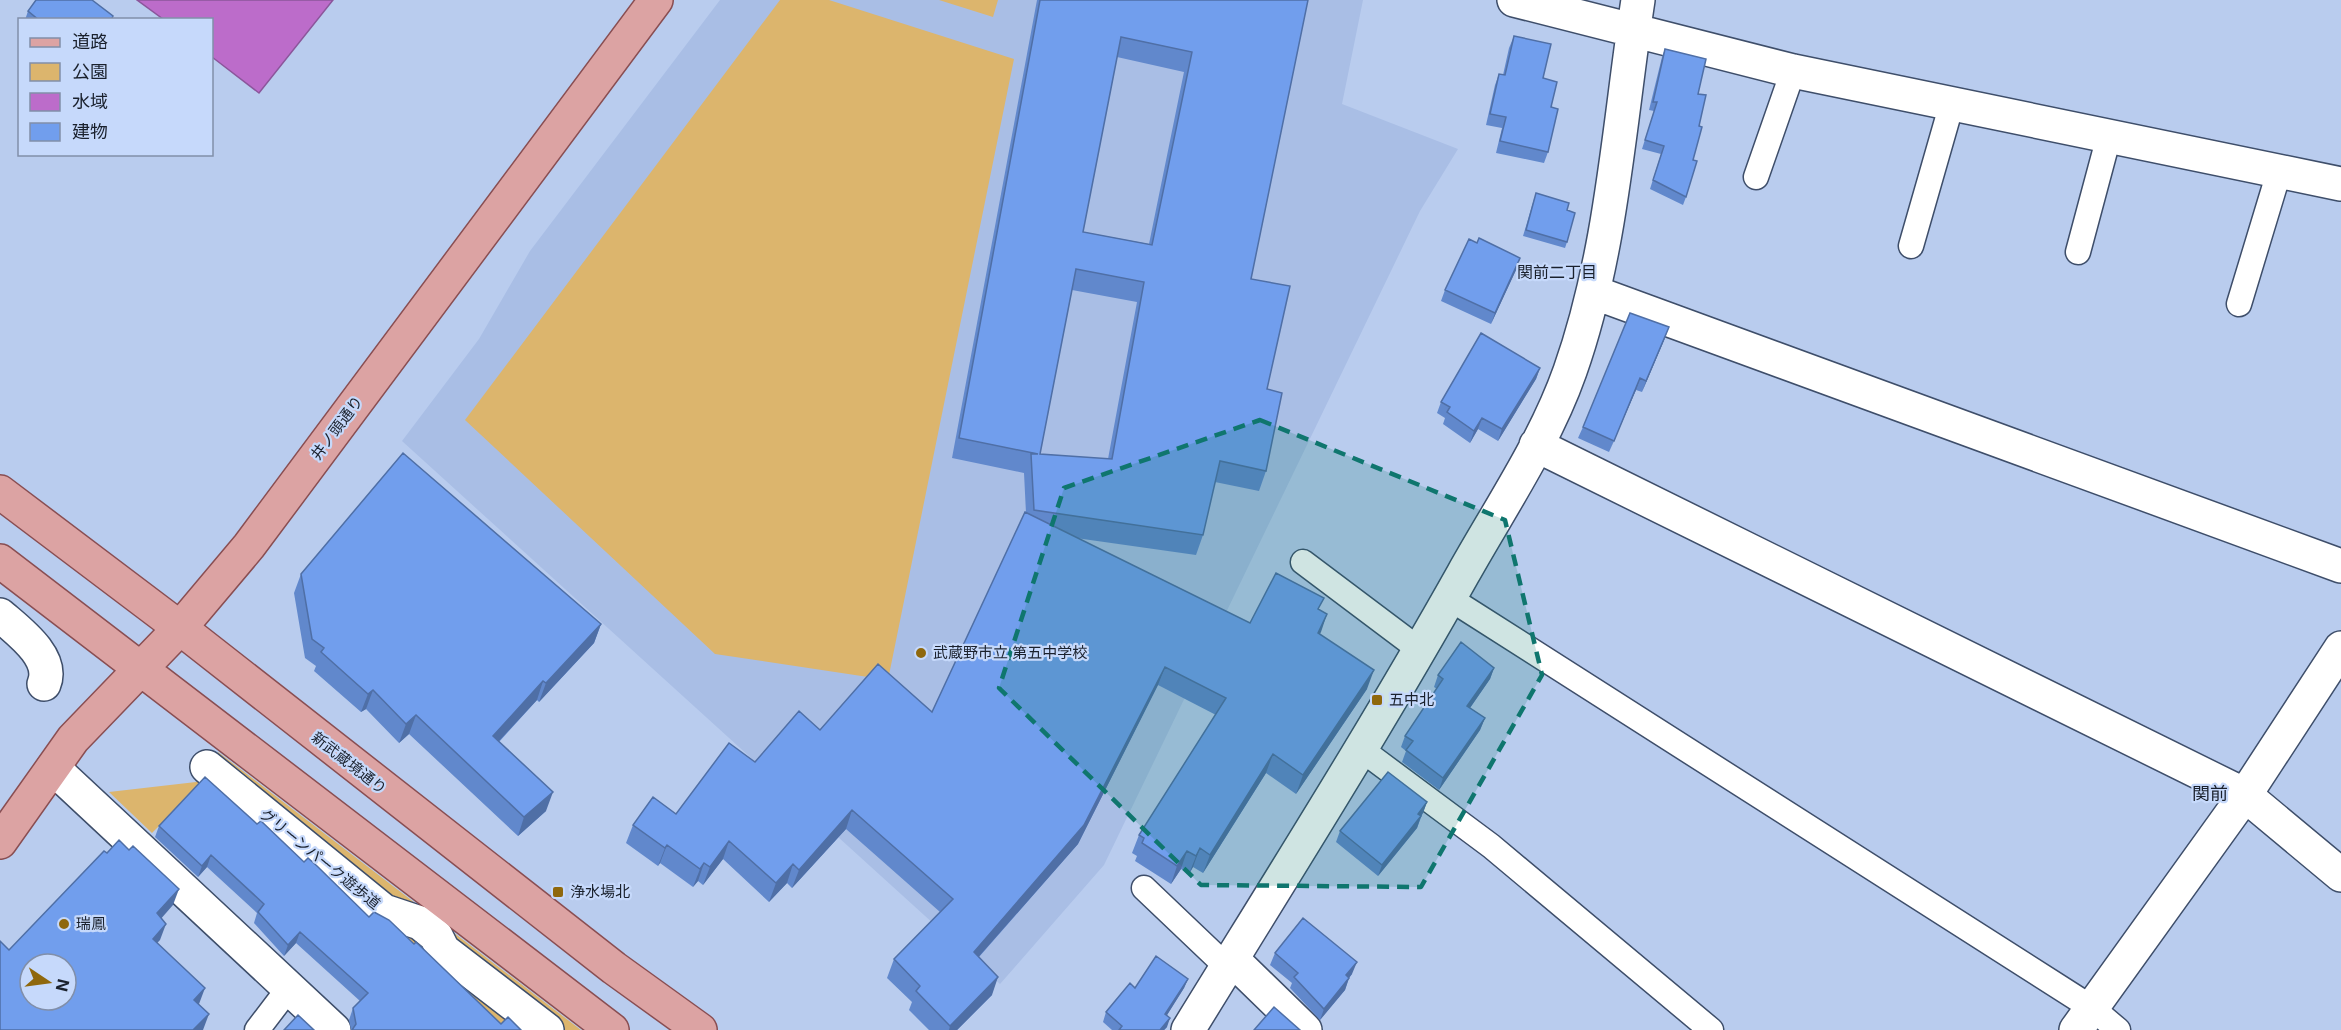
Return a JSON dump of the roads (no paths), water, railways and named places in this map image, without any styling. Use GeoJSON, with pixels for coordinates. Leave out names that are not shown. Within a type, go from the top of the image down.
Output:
{"type":"FeatureCollection","features":[{"type":"Feature","properties":{"kind":"main road","name":"井ノ頭通り"},"geometry":{"type":"LineString","coordinates":[[0,842],[90,719],[180,628],[256,536],[656,0]]}},
{"type":"Feature","properties":{"kind":"main road","name":"新武蔵境通り"},"geometry":{"type":"LineString","coordinates":[[0,492],[180,628],[404,806],[614,968],[700,1030]]}},
{"type":"Feature","properties":{"kind":"main road"},"geometry":{"type":"LineString","coordinates":[[0,561],[612,1030]]}},
{"type":"Feature","properties":{"kind":"street"},"geometry":{"type":"LineString","coordinates":[[1514,0],[1636,15],[1793,70],[2341,184]]}},
{"type":"Feature","properties":{"kind":"street"},"geometry":{"type":"LineString","coordinates":[[1188,1030],[1362,750],[1536,445],[1570,373],[1593,292],[1617,163],[1636,15]]}},
{"type":"Feature","properties":{"kind":"street"},"geometry":{"type":"LineString","coordinates":[[1593,292],[2341,566]]}},
{"type":"Feature","properties":{"kind":"street"},"geometry":{"type":"LineString","coordinates":[[1536,445],[2245,795],[2341,875]]}},
{"type":"Feature","properties":{"kind":"street"},"geometry":{"type":"LineString","coordinates":[[0,615],[26,638],[42,658],[46,677],[44,684]]}},
{"type":"Feature","properties":{"kind":"street"},"geometry":{"type":"LineString","coordinates":[[2084,1019],[2245,795],[2341,648]]}},
{"type":"Feature","properties":{"kind":"street","name":"グリーンパーク遊歩道"},"geometry":{"type":"LineString","coordinates":[[207,767],[384,911],[420,923],[436,936],[442,950],[548,1030]]}},
{"type":"Feature","properties":{"kind":"street"},"geometry":{"type":"LineString","coordinates":[[53,768],[334,1030]]}},
{"type":"Feature","properties":{"kind":"street"},"geometry":{"type":"LineString","coordinates":[[1229,963],[1305,1030]]}},
{"type":"Feature","properties":{"kind":"lane"},"geometry":{"type":"LineString","coordinates":[[1756,177],[1793,70]]}},
{"type":"Feature","properties":{"kind":"lane"},"geometry":{"type":"LineString","coordinates":[[1911,246],[1952,103]]}},
{"type":"Feature","properties":{"kind":"lane"},"geometry":{"type":"LineString","coordinates":[[2078,252],[2109,136]]}},
{"type":"Feature","properties":{"kind":"lane"},"geometry":{"type":"LineString","coordinates":[[2239,304],[2279,172]]}},
{"type":"Feature","properties":{"kind":"lane"},"geometry":{"type":"LineString","coordinates":[[1303,562],[1420,650]]}},
{"type":"Feature","properties":{"kind":"lane"},"geometry":{"type":"LineString","coordinates":[[1449,598],[2084,1019],[2118,1030]]}},
{"type":"Feature","properties":{"kind":"lane"},"geometry":{"type":"LineString","coordinates":[[1362,750],[1491,846],[1711,1030]]}},
{"type":"Feature","properties":{"kind":"lane"},"geometry":{"type":"LineString","coordinates":[[1144,888],[1229,963]]}},
{"type":"Feature","properties":{"kind":"lane"},"geometry":{"type":"LineString","coordinates":[[257,1030],[289,988]]}},
{"type":"Feature","properties":{"kind":"water"},"geometry":{"type":"Polygon","coordinates":[[[137,0],[333,0],[259,93],[213,58],[213,18],[162,18],[137,0]]]}},
{"type":"Feature","properties":{"kind":"place","name":"武蔵野市立 第五中学校"},"geometry":{"type":"Point","coordinates":[921,653]}},
{"type":"Feature","properties":{"kind":"place","name":"五中北"},"geometry":{"type":"Point","coordinates":[1377,700]}},
{"type":"Feature","properties":{"kind":"place","name":"浄水場北"},"geometry":{"type":"Point","coordinates":[558,892]}},
{"type":"Feature","properties":{"kind":"place","name":"瑞鳳"},"geometry":{"type":"Point","coordinates":[64,924]}},
{"type":"Feature","properties":{"kind":"district","name":"関前二丁目"},"geometry":{"type":"Point","coordinates":[1557,272]}},
{"type":"Feature","properties":{"kind":"district","name":"関前"},"geometry":{"type":"Point","coordinates":[2210,794]}}]}
